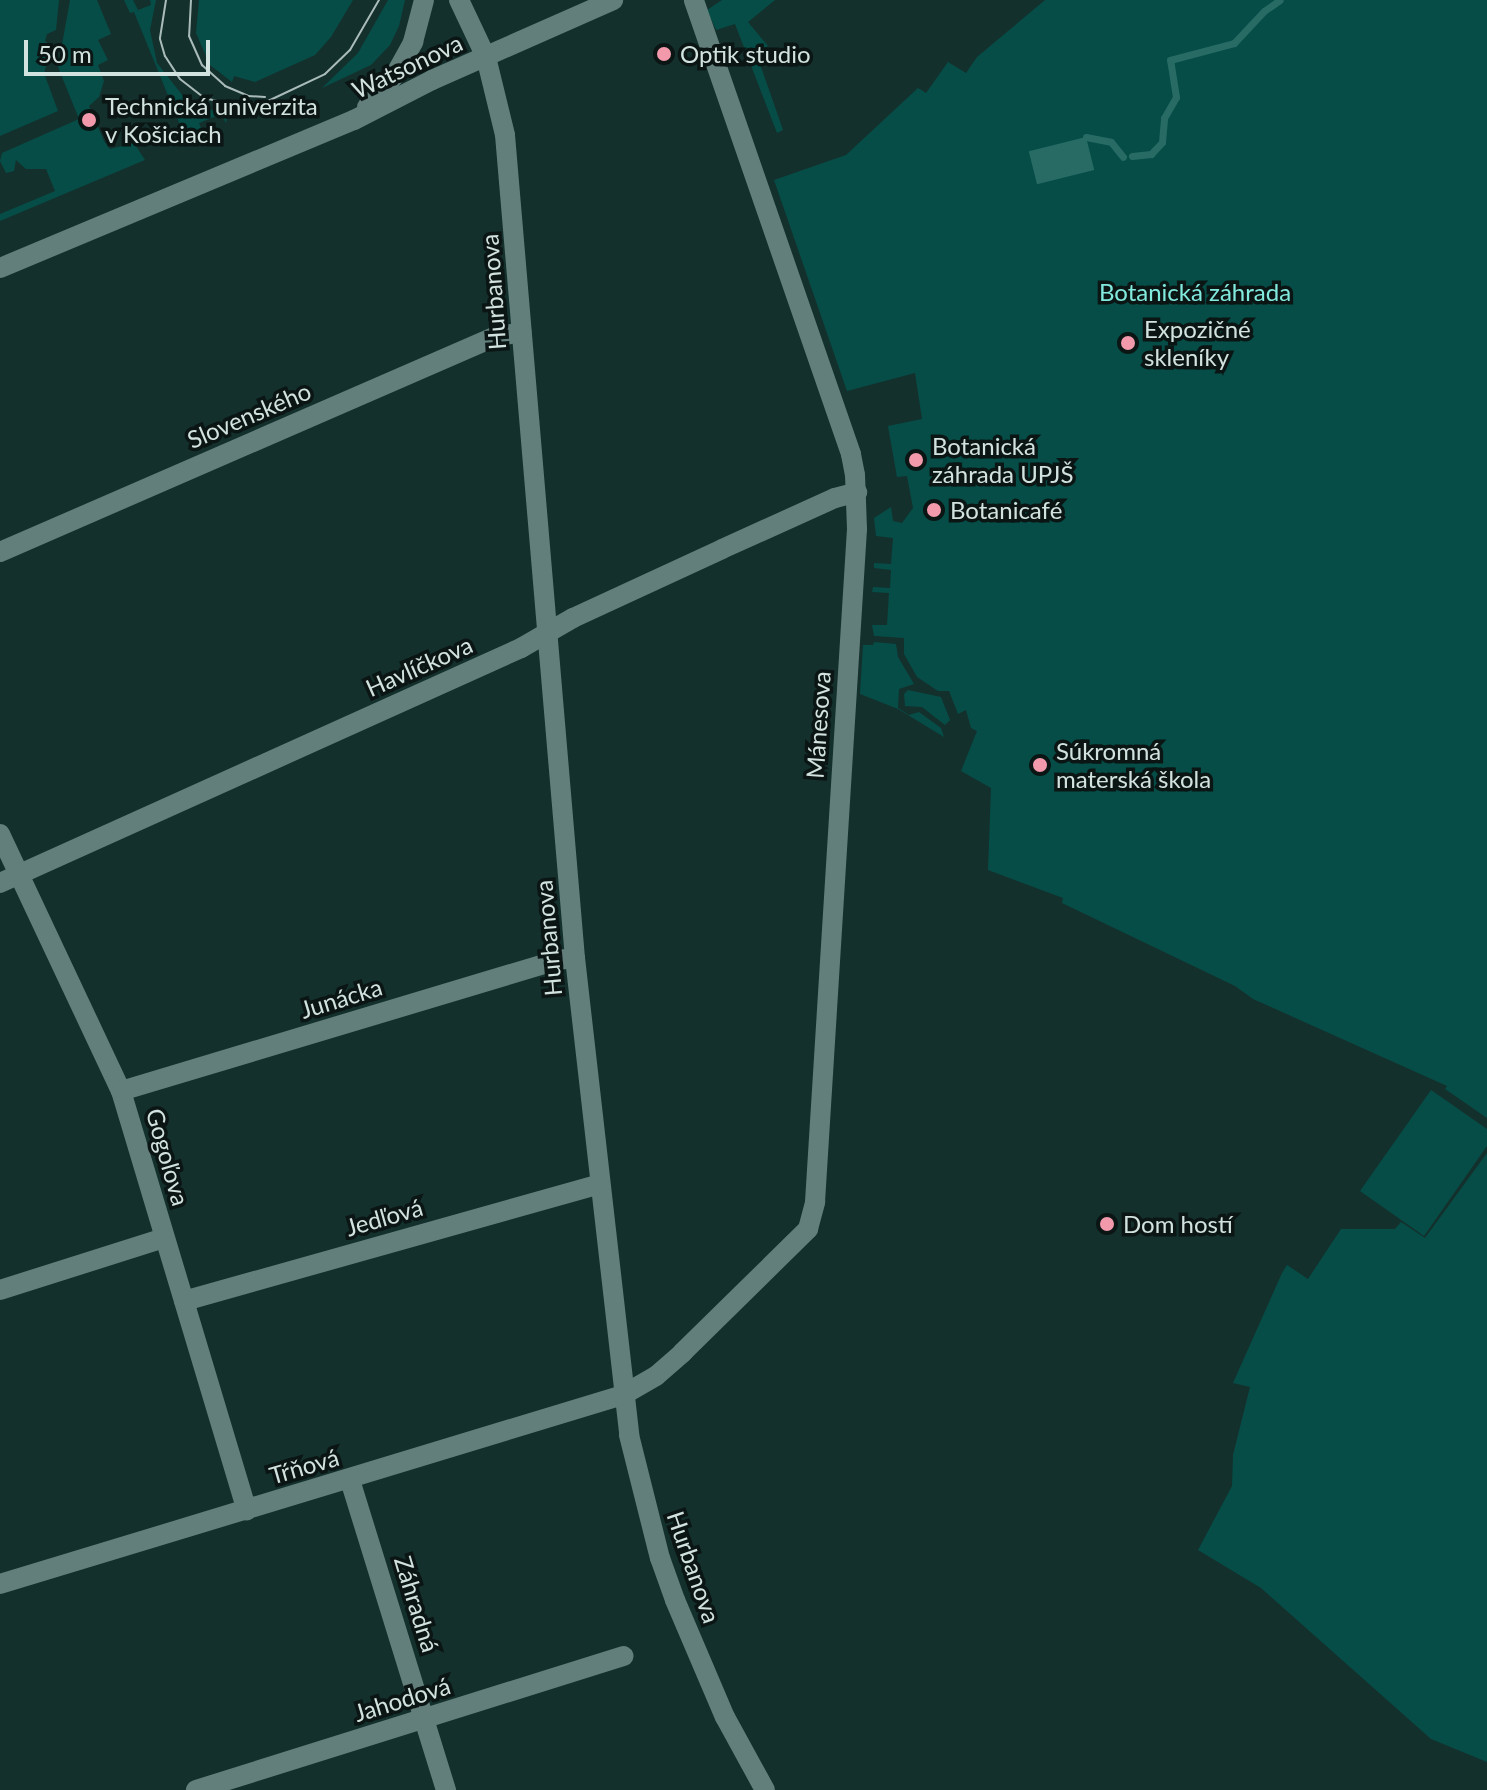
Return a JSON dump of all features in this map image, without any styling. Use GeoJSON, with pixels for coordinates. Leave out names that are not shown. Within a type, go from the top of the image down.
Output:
{"type":"FeatureCollection","features":[{"type":"Feature","properties":{"kind":"street"},"geometry":{"type":"LineString","coordinates":[[354,120],[395,75],[418,31],[424,0]]}},
{"type":"Feature","properties":{"kind":"street","name":"Hurbanova"},"geometry":{"type":"LineString","coordinates":[[459,0],[486,57],[504,127],[575,958],[623,1395],[644,1496],[675,1600],[725,1717],[765,1790]]}},
{"type":"Feature","properties":{"kind":"street","name":"Watsonova"},"geometry":{"type":"LineString","coordinates":[[0,268],[354,120],[432,80],[610,0]]}},
{"type":"Feature","properties":{"kind":"street","name":"Mánesova"},"geometry":{"type":"LineString","coordinates":[[623,1395],[656,1376],[682,1353],[803,1238],[813,1218],[857,492],[851,454],[694,0]]}},
{"type":"Feature","properties":{"kind":"street","name":"Slovenského"},"geometry":{"type":"LineString","coordinates":[[0,552],[492,338],[521,332]]}},
{"type":"Feature","properties":{"kind":"street","name":"Havlíčkova"},"geometry":{"type":"LineString","coordinates":[[10,879],[521,648],[736,543],[835,498],[857,492]]}},
{"type":"Feature","properties":{"kind":"street","name":"Gogoľova"},"geometry":{"type":"LineString","coordinates":[[0,834],[10,879],[121,1091],[247,1510]]}},
{"type":"Feature","properties":{"kind":"street","name":"Junácka"},"geometry":{"type":"LineString","coordinates":[[121,1091],[575,958]]}},
{"type":"Feature","properties":{"kind":"street","name":"Jedľová"},"geometry":{"type":"LineString","coordinates":[[184,1301],[599,1184]]}},
{"type":"Feature","properties":{"kind":"street"},"geometry":{"type":"LineString","coordinates":[[0,1290],[164,1238]]}},
{"type":"Feature","properties":{"kind":"street","name":"Tŕňová"},"geometry":{"type":"LineString","coordinates":[[0,1584],[623,1395]]}},
{"type":"Feature","properties":{"kind":"street","name":"Záhradná"},"geometry":{"type":"LineString","coordinates":[[350,1480],[446,1790]]}},
{"type":"Feature","properties":{"kind":"street","name":"Jahodová"},"geometry":{"type":"LineString","coordinates":[[196,1790],[623,1656]]}},
{"type":"Feature","properties":{"kind":"green space"},"geometry":{"type":"Polygon","coordinates":[[[0,0],[59,0],[56,30],[47,34],[45,41],[52,47],[44,73],[58,111],[0,136],[0,0]]]}},
{"type":"Feature","properties":{"kind":"green space"},"geometry":{"type":"Polygon","coordinates":[[[70,0],[97,0],[111,34],[98,40],[108,60],[98,65],[104,81],[99,97],[89,106],[104,141],[110,149],[134,143],[145,160],[0,221],[0,214],[55,191],[46,169],[26,169],[16,160],[14,171],[6,173],[0,161],[2,153],[79,119],[58,67],[70,0]]]}},
{"type":"Feature","properties":{"kind":"green space"},"geometry":{"type":"Polygon","coordinates":[[[124,0],[133,0],[138,10],[151,5],[150,0],[156,0],[150,30],[157,63],[183,96],[207,109],[228,114],[226,123],[221,114],[199,123],[203,133],[187,142],[134,12],[130,13],[124,0]]]}},
{"type":"Feature","properties":{"kind":"green space"},"geometry":{"type":"Polygon","coordinates":[[[199,0],[353,0],[331,37],[315,55],[255,82],[234,76],[232,82],[210,65],[196,33],[199,0]]]}},
{"type":"Feature","properties":{"kind":"green space"},"geometry":{"type":"Polygon","coordinates":[[[388,0],[405,0],[399,26],[390,45],[371,65],[322,88],[358,53],[388,0]]]}},
{"type":"Feature","properties":{"kind":"green space"},"geometry":{"type":"Polygon","coordinates":[[[722,0],[775,0],[748,22],[768,46],[760,53],[761,67],[783,130],[777,133],[735,24],[716,30],[707,10],[722,0]]]}},
{"type":"Feature","properties":{"kind":"green space","name":"Botanická záhrada"},"geometry":{"type":"Polygon","coordinates":[[[1045,0],[1487,0],[1487,1118],[1445,1089],[1447,1086],[1253,999],[1235,986],[1062,903],[1063,898],[988,870],[991,788],[961,771],[977,731],[971,728],[966,710],[958,714],[949,691],[938,691],[917,677],[904,654],[904,638],[874,636],[872,625],[887,625],[889,593],[872,592],[873,587],[890,588],[891,570],[874,568],[874,563],[891,564],[893,538],[876,536],[874,518],[891,507],[893,521],[902,523],[913,508],[907,476],[897,477],[888,426],[922,419],[915,373],[847,391],[774,180],[846,155],[918,88],[926,93],[948,62],[966,73],[977,57],[1045,0]]]}},
{"type":"Feature","properties":{"kind":"green space"},"geometry":{"type":"Polygon","coordinates":[[[874,642],[896,644],[898,657],[914,684],[899,689],[898,708],[909,715],[919,712],[941,728],[944,737],[898,709],[860,694],[863,645],[873,645],[874,642]]]}},
{"type":"Feature","properties":{"kind":"green space"},"geometry":{"type":"Polygon","coordinates":[[[908,690],[941,697],[950,720],[945,725],[922,707],[905,706],[904,694],[908,690]]]}},
{"type":"Feature","properties":{"kind":"green space"},"geometry":{"type":"Polygon","coordinates":[[[1431,1090],[1487,1129],[1487,1146],[1424,1236],[1360,1191],[1431,1090]]]}},
{"type":"Feature","properties":{"kind":"green space"},"geometry":{"type":"Polygon","coordinates":[[[1487,1153],[1487,1762],[1431,1739],[1261,1588],[1198,1550],[1232,1486],[1233,1455],[1250,1387],[1233,1383],[1287,1265],[1308,1279],[1341,1229],[1395,1229],[1401,1222],[1425,1238],[1487,1153]]]}},
{"type":"Feature","properties":{"kind":"water"},"geometry":{"type":"Polygon","coordinates":[[[1086,137],[1094,170],[1037,184],[1029,151],[1086,137]]]}},
{"type":"Feature","properties":{"kind":"waterway"},"geometry":{"type":"LineString","coordinates":[[1132,156],[1151,154],[1162,142],[1164,118],[1176,97],[1170,60],[1234,43],[1264,11],[1280,0]]}},
{"type":"Feature","properties":{"kind":"waterway"},"geometry":{"type":"LineString","coordinates":[[1086,137],[1111,142],[1123,157]]}},
{"type":"Feature","properties":{"kind":"tram line"},"geometry":{"type":"LineString","coordinates":[[166,0],[160,39],[165,56],[180,79],[204,98],[239,106],[268,101],[325,74],[350,50],[379,0]]}},
{"type":"Feature","properties":{"kind":"tram line"},"geometry":{"type":"LineString","coordinates":[[191,0],[189,36],[202,65],[225,86],[248,96],[265,97]]}},
{"type":"Feature","properties":{"kind":"place","name":"Optik studio"},"geometry":{"type":"Point","coordinates":[664,54]}},
{"type":"Feature","properties":{"kind":"place","name":"Technická univerzita v Košiciach"},"geometry":{"type":"Point","coordinates":[89,120]}},
{"type":"Feature","properties":{"kind":"place","name":"Expozičné skleníky"},"geometry":{"type":"Point","coordinates":[1128,343]}},
{"type":"Feature","properties":{"kind":"place","name":"Botanická záhrada UPJŠ"},"geometry":{"type":"Point","coordinates":[916,460]}},
{"type":"Feature","properties":{"kind":"place","name":"Botanicafé"},"geometry":{"type":"Point","coordinates":[934,510]}},
{"type":"Feature","properties":{"kind":"place","name":"Súkromná materská škola"},"geometry":{"type":"Point","coordinates":[1040,765]}},
{"type":"Feature","properties":{"kind":"place","name":"Dom hostí"},"geometry":{"type":"Point","coordinates":[1107,1224]}}]}
